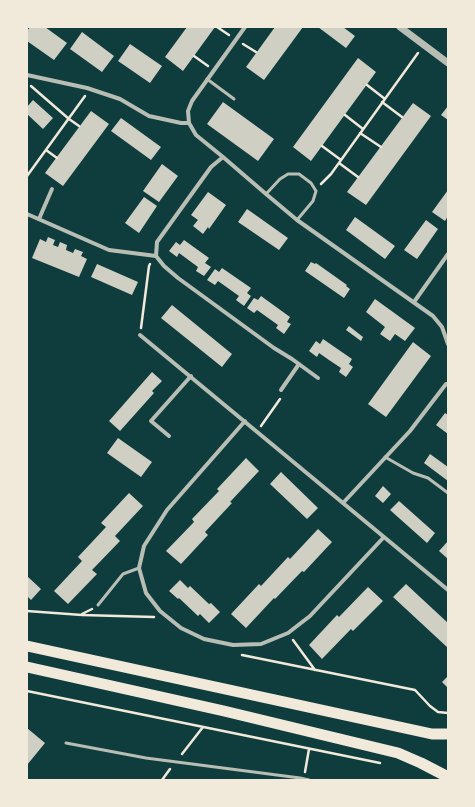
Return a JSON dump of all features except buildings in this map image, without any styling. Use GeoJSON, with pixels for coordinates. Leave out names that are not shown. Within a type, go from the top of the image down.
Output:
{"type":"FeatureCollection","features":[{"type":"Feature","properties":{"kind":"highway"},"geometry":{"type":"LineString","coordinates":[[27,646],[432,734],[448,734]]}},
{"type":"Feature","properties":{"kind":"highway"},"geometry":{"type":"LineString","coordinates":[[27,667],[224,711],[398,753],[448,777]]}},
{"type":"Feature","properties":{"kind":"street"},"geometry":{"type":"LineString","coordinates":[[245,27],[192,101],[188,111],[189,123],[196,135],[223,156],[297,220],[433,316],[442,327],[448,344]]}},
{"type":"Feature","properties":{"kind":"street"},"geometry":{"type":"LineString","coordinates":[[400,27],[448,63]]}},
{"type":"Feature","properties":{"kind":"street"},"geometry":{"type":"LineString","coordinates":[[27,75],[88,88],[120,99],[149,116],[181,123],[189,123]]}},
{"type":"Feature","properties":{"kind":"street"},"geometry":{"type":"LineString","coordinates":[[223,156],[211,167],[157,242],[156,256],[164,266],[178,278],[318,378]]}},
{"type":"Feature","properties":{"kind":"street"},"geometry":{"type":"LineString","coordinates":[[39,219],[52,189]]}},
{"type":"Feature","properties":{"kind":"street"},"geometry":{"type":"LineString","coordinates":[[27,214],[109,250],[156,256]]}},
{"type":"Feature","properties":{"kind":"street"},"geometry":{"type":"LineString","coordinates":[[414,302],[448,254]]}},
{"type":"Feature","properties":{"kind":"street"},"geometry":{"type":"LineString","coordinates":[[140,335],[448,590]]}},
{"type":"Feature","properties":{"kind":"street"},"geometry":{"type":"LineString","coordinates":[[281,390],[299,364]]}},
{"type":"Feature","properties":{"kind":"street"},"geometry":{"type":"LineString","coordinates":[[169,436],[151,421],[190,376]]}},
{"type":"Feature","properties":{"kind":"street"},"geometry":{"type":"LineString","coordinates":[[342,503],[410,431],[446,384],[448,384]]}},
{"type":"Feature","properties":{"kind":"street"},"geometry":{"type":"LineString","coordinates":[[245,421],[167,510],[144,546],[139,568],[146,593],[160,611],[181,628],[204,639],[233,645],[262,644],[288,633],[310,616],[384,537]]}},
{"type":"Feature","properties":{"kind":"lane"},"geometry":{"type":"LineString","coordinates":[[207,80],[234,99]]}},
{"type":"Feature","properties":{"kind":"lane"},"geometry":{"type":"LineString","coordinates":[[266,194],[280,179],[288,174],[299,174],[311,183],[316,191],[313,200],[297,220]]}},
{"type":"Feature","properties":{"kind":"lane"},"geometry":{"type":"LineString","coordinates":[[385,457],[413,473],[428,478],[448,492]]}},
{"type":"Feature","properties":{"kind":"lane"},"geometry":{"type":"LineString","coordinates":[[98,605],[123,574],[139,568]]}},
{"type":"Feature","properties":{"kind":"lane"},"geometry":{"type":"LineString","coordinates":[[66,743],[146,758],[309,780]]}},
{"type":"Feature","properties":{"kind":"path"},"geometry":{"type":"LineString","coordinates":[[217,27],[256,52]]}},
{"type":"Feature","properties":{"kind":"path"},"geometry":{"type":"LineString","coordinates":[[324,180],[340,161],[424,45]]}},
{"type":"Feature","properties":{"kind":"path"},"geometry":{"type":"LineString","coordinates":[[194,56],[214,70]]}},
{"type":"Feature","properties":{"kind":"path"},"geometry":{"type":"LineString","coordinates":[[32,76],[30,86],[69,119],[80,126]]}},
{"type":"Feature","properties":{"kind":"path"},"geometry":{"type":"LineString","coordinates":[[366,85],[385,99]]}},
{"type":"Feature","properties":{"kind":"path"},"geometry":{"type":"LineString","coordinates":[[27,176],[84,98],[88,88]]}},
{"type":"Feature","properties":{"kind":"path"},"geometry":{"type":"LineString","coordinates":[[382,102],[402,117]]}},
{"type":"Feature","properties":{"kind":"path"},"geometry":{"type":"LineString","coordinates":[[344,115],[363,129]]}},
{"type":"Feature","properties":{"kind":"path"},"geometry":{"type":"LineString","coordinates":[[360,132],[380,147]]}},
{"type":"Feature","properties":{"kind":"path"},"geometry":{"type":"LineString","coordinates":[[322,146],[358,177]]}},
{"type":"Feature","properties":{"kind":"path"},"geometry":{"type":"LineString","coordinates":[[46,150],[57,158]]}},
{"type":"Feature","properties":{"kind":"path"},"geometry":{"type":"LineString","coordinates":[[140,335],[149,266],[156,256]]}},
{"type":"Feature","properties":{"kind":"path"},"geometry":{"type":"LineString","coordinates":[[257,432],[283,393],[281,390]]}},
{"type":"Feature","properties":{"kind":"path"},"geometry":{"type":"LineString","coordinates":[[288,633],[315,670]]}},
{"type":"Feature","properties":{"kind":"path"},"geometry":{"type":"LineString","coordinates":[[27,691],[388,764]]}},
{"type":"Feature","properties":{"kind":"path"},"geometry":{"type":"LineString","coordinates":[[300,778],[305,772],[309,749]]}}]}
